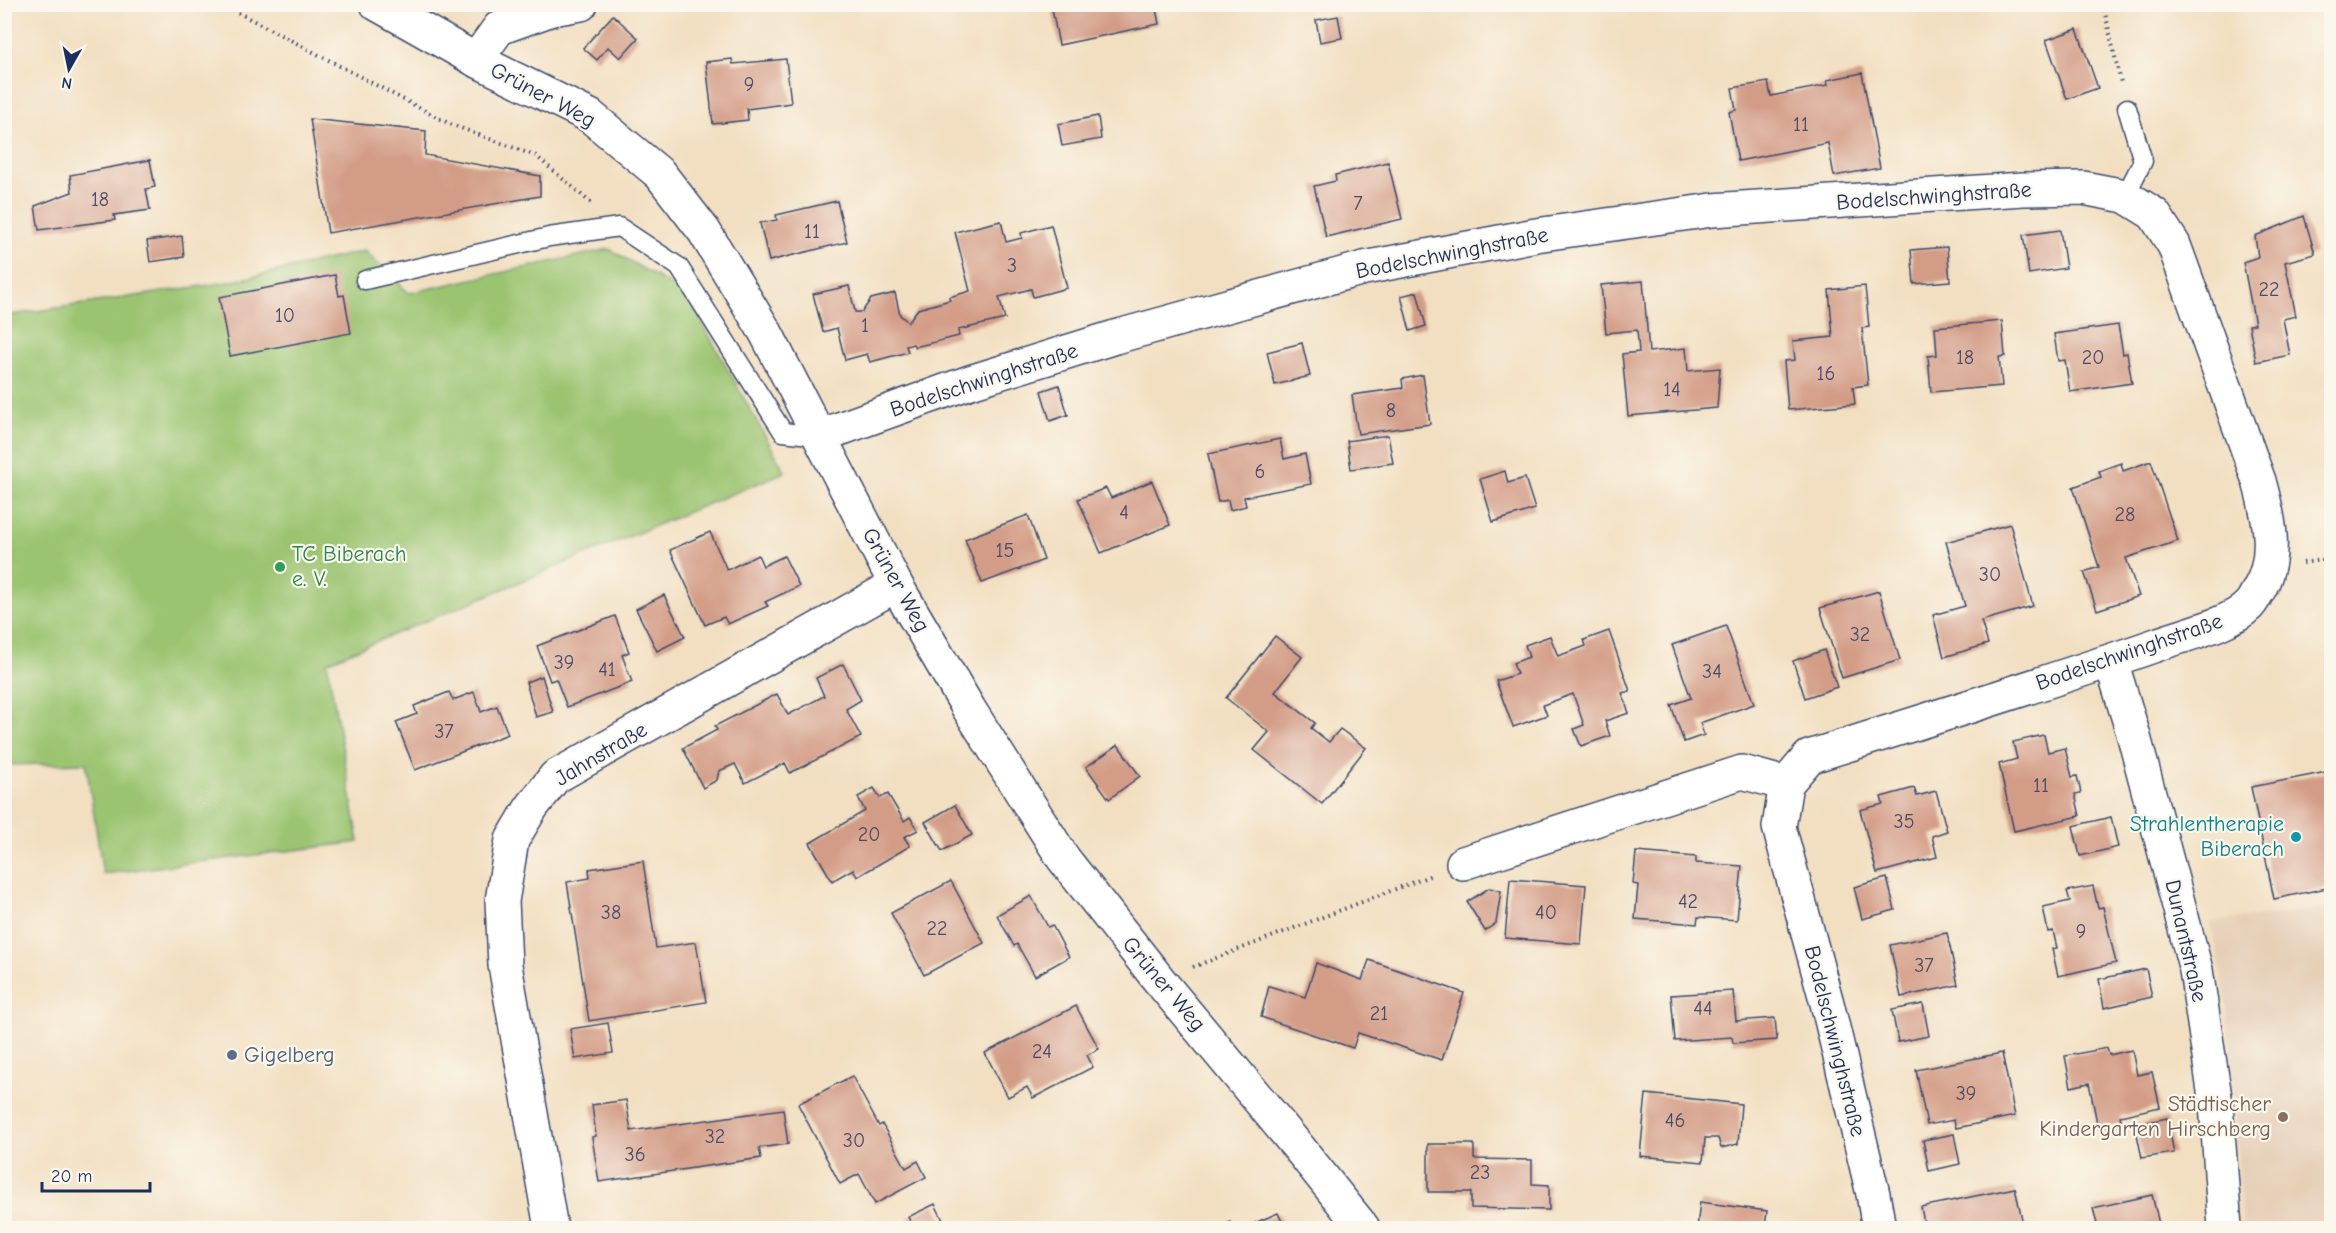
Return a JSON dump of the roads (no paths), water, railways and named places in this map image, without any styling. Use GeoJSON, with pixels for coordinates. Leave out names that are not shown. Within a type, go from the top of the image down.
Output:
{"type":"FeatureCollection","features":[{"type":"Feature","properties":{"kind":"street","name":"Grüner Weg"},"geometry":{"type":"LineString","coordinates":[[377,4],[476,60],[590,116],[660,174],[705,231],[766,333],[896,585],[969,709],[1063,858],[1159,980],[1292,1138],[1363,1228]]}},
{"type":"Feature","properties":{"kind":"street"},"geometry":{"type":"LineString","coordinates":[[476,60],[499,28],[552,9],[581,4]]}},
{"type":"Feature","properties":{"kind":"street","name":"Bodelschwinghstraße"},"geometry":{"type":"LineString","coordinates":[[820,436],[970,382],[1115,337],[1364,268],[1536,235],[1712,210],[1999,191],[2083,188],[2125,196],[2154,214],[2174,245],[2259,481],[2268,513],[2272,547],[2265,580],[2248,607],[2222,622],[2110,661],[1809,757],[1786,784],[1779,827],[1828,1007],[1879,1228]]}},
{"type":"Feature","properties":{"kind":"street","name":"Jahnstraße"},"geometry":{"type":"LineString","coordinates":[[551,1228],[505,965],[502,901],[512,840],[531,808],[555,777],[896,585]]}},
{"type":"Feature","properties":{"kind":"street","name":"Dunantstraße"},"geometry":{"type":"LineString","coordinates":[[2110,661],[2133,733],[2196,970],[2216,1104],[2225,1228]]}},
{"type":"Feature","properties":{"kind":"street"},"geometry":{"type":"LineString","coordinates":[[1462,863],[1742,772],[1786,784]]}},
{"type":"Feature","properties":{"kind":"lane"},"geometry":{"type":"LineString","coordinates":[[2125,196],[2143,161],[2127,108]]}},
{"type":"Feature","properties":{"kind":"lane"},"geometry":{"type":"LineString","coordinates":[[364,280],[549,237],[619,227],[679,267],[783,432],[820,436]]}},
{"type":"Feature","properties":{"kind":"place","name":"TC Biberach e. V."},"geometry":{"type":"Point","coordinates":[280,567]}},
{"type":"Feature","properties":{"kind":"place","name":"Strahlentherapie Biberach"},"geometry":{"type":"Point","coordinates":[2296,837]}},
{"type":"Feature","properties":{"kind":"place","name":"Gigelberg"},"geometry":{"type":"Point","coordinates":[232,1055]}},
{"type":"Feature","properties":{"kind":"place","name":"Städtischer Kindergarten Hirschberg"},"geometry":{"type":"Point","coordinates":[2283,1117]}}]}
